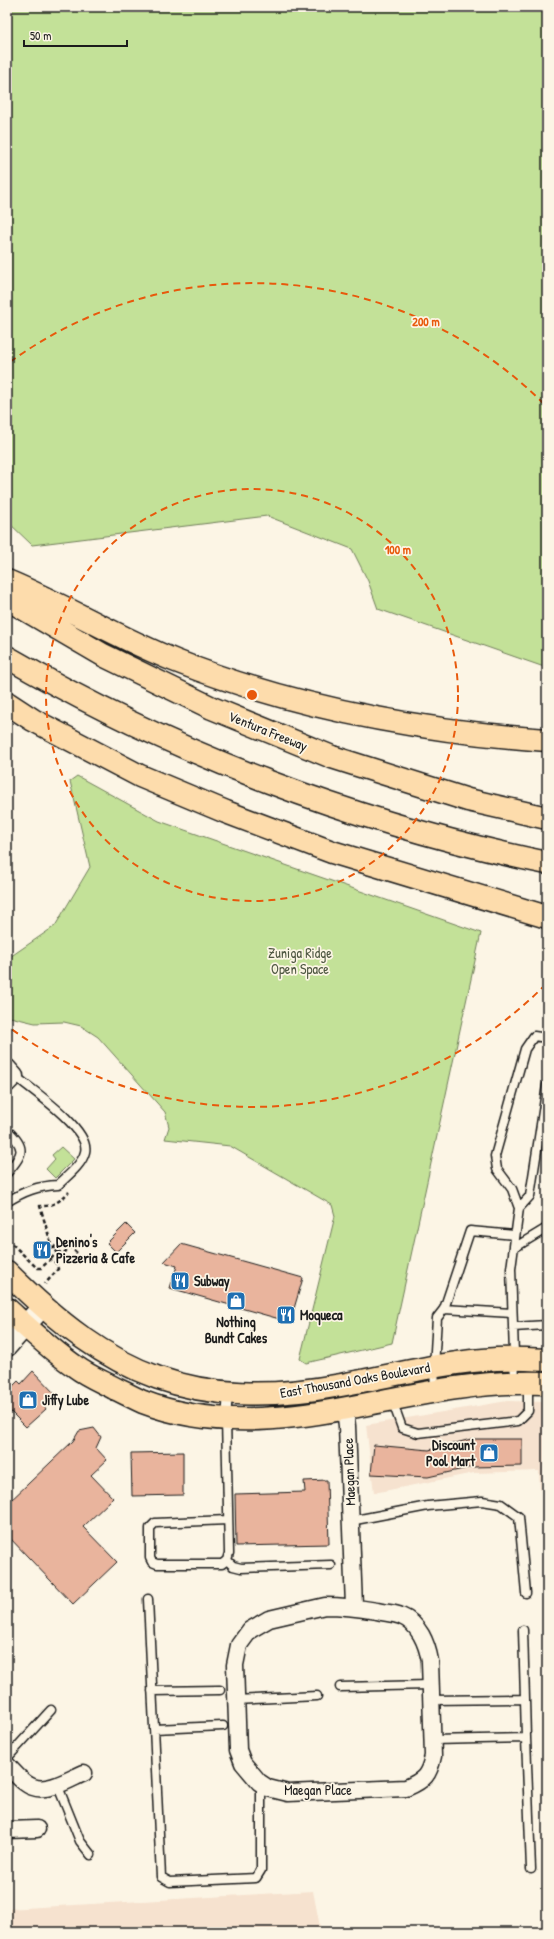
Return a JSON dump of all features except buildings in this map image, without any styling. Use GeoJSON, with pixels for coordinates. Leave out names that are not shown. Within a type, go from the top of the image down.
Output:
{"type":"FeatureCollection","features":[{"type":"Feature","properties":{"kind":"main road"},"geometry":{"type":"LineString","coordinates":[[7,581],[176,660],[255,688],[310,705],[436,729],[493,736],[547,740]]}},
{"type":"Feature","properties":{"kind":"main road","name":"Ventura Freeway"},"geometry":{"type":"LineString","coordinates":[[7,599],[103,655],[212,708],[325,754],[468,800],[547,818]]}},
{"type":"Feature","properties":{"kind":"main road"},"geometry":{"type":"LineString","coordinates":[[7,657],[130,722],[207,757],[280,786],[426,834],[499,853],[547,863]]}},
{"type":"Feature","properties":{"kind":"main road"},"geometry":{"type":"LineString","coordinates":[[7,703],[33,720],[140,776],[226,812],[332,852],[547,917]]}},
{"type":"Feature","properties":{"kind":"main road"},"geometry":{"type":"LineString","coordinates":[[499,853],[547,872]]}},
{"type":"Feature","properties":{"kind":"main road","name":"East Thousand Oaks Boulevard"},"geometry":{"type":"LineString","coordinates":[[7,1272],[42,1307],[108,1355],[137,1371],[170,1383],[205,1391],[275,1394],[300,1391],[461,1362],[514,1358],[547,1360]]}},
{"type":"Feature","properties":{"kind":"main road","name":"East Thousand Oaks Boulevard"},"geometry":{"type":"LineString","coordinates":[[7,1309],[26,1327],[77,1368],[144,1402],[187,1414],[226,1419],[277,1419],[345,1409],[436,1391],[490,1383],[530,1382]]}},
{"type":"Feature","properties":{"kind":"street"},"geometry":{"type":"LineString","coordinates":[[7,1346],[26,1327],[42,1307]]}},
{"type":"Feature","properties":{"kind":"street","name":"Maegan Place"},"geometry":{"type":"LineString","coordinates":[[345,1409],[347,1426],[354,1606]]}},
{"type":"Feature","properties":{"kind":"street","name":"Maegan Place"},"geometry":{"type":"LineString","coordinates":[[325,1606],[354,1606],[402,1616],[415,1626],[424,1638],[428,1649],[431,1693],[433,1756],[430,1770],[421,1782],[406,1788],[288,1792],[268,1788],[248,1772],[242,1763],[238,1750],[235,1665],[240,1645],[250,1630],[269,1619],[325,1606]]}},
{"type":"Feature","properties":{"kind":"street"},"geometry":{"type":"LineString","coordinates":[[7,1765],[24,1782],[33,1787],[44,1788],[84,1773]]}},
{"type":"Feature","properties":{"kind":"street"},"geometry":{"type":"LineString","coordinates":[[7,1830],[37,1829]]}},
{"type":"Feature","properties":{"kind":"lane"},"geometry":{"type":"LineString","coordinates":[[392,1399],[402,1428],[418,1433],[518,1421],[528,1411],[530,1382],[514,1358],[510,1269],[519,1208],[512,1189],[497,1169],[495,1156],[525,1049],[534,1036],[547,1038]]}},
{"type":"Feature","properties":{"kind":"lane"},"geometry":{"type":"LineString","coordinates":[[7,1202],[26,1190],[40,1186],[58,1185],[80,1162],[86,1153],[86,1144],[81,1134],[55,1108],[10,1075]]}},
{"type":"Feature","properties":{"kind":"lane"},"geometry":{"type":"LineString","coordinates":[[519,1208],[530,1196],[547,1085]]}},
{"type":"Feature","properties":{"kind":"lane"},"geometry":{"type":"LineString","coordinates":[[7,1130],[18,1141],[21,1148],[19,1159],[7,1173]]}},
{"type":"Feature","properties":{"kind":"lane"},"geometry":{"type":"LineString","coordinates":[[514,1248],[547,1228]]}},
{"type":"Feature","properties":{"kind":"lane"},"geometry":{"type":"LineString","coordinates":[[436,1391],[434,1367],[437,1318],[444,1309],[470,1231],[515,1235]]}},
{"type":"Feature","properties":{"kind":"lane"},"geometry":{"type":"LineString","coordinates":[[444,1309],[512,1313]]}},
{"type":"Feature","properties":{"kind":"lane"},"geometry":{"type":"LineString","coordinates":[[513,1327],[547,1325]]}},
{"type":"Feature","properties":{"kind":"lane"},"geometry":{"type":"LineString","coordinates":[[228,1393],[226,1419],[229,1553],[227,1560],[222,1564],[157,1564],[152,1562],[150,1558],[150,1528],[155,1523],[228,1520]]}},
{"type":"Feature","properties":{"kind":"lane"},"geometry":{"type":"LineString","coordinates":[[350,1521],[428,1506],[482,1501],[501,1504],[519,1517],[526,1593]]}},
{"type":"Feature","properties":{"kind":"lane"},"geometry":{"type":"LineString","coordinates":[[227,1560],[233,1566],[241,1568],[331,1565]]}},
{"type":"Feature","properties":{"kind":"lane"},"geometry":{"type":"LineString","coordinates":[[148,1598],[161,1877],[170,1882],[256,1878],[261,1870],[261,1783]]}},
{"type":"Feature","properties":{"kind":"lane"},"geometry":{"type":"LineString","coordinates":[[523,1630],[531,1869]]}},
{"type":"Feature","properties":{"kind":"lane"},"geometry":{"type":"LineString","coordinates":[[340,1687],[525,1699]]}},
{"type":"Feature","properties":{"kind":"lane"},"geometry":{"type":"LineString","coordinates":[[152,1691],[220,1690]]}},
{"type":"Feature","properties":{"kind":"lane"},"geometry":{"type":"LineString","coordinates":[[236,1700],[317,1696]]}},
{"type":"Feature","properties":{"kind":"lane"},"geometry":{"type":"LineString","coordinates":[[7,1758],[51,1710]]}},
{"type":"Feature","properties":{"kind":"lane"},"geometry":{"type":"LineString","coordinates":[[154,1729],[223,1726]]}},
{"type":"Feature","properties":{"kind":"lane"},"geometry":{"type":"LineString","coordinates":[[432,1740],[526,1738]]}},
{"type":"Feature","properties":{"kind":"lane"},"geometry":{"type":"LineString","coordinates":[[57,1784],[80,1841],[91,1855]]}},
{"type":"Feature","properties":{"kind":"path"},"geometry":{"type":"LineString","coordinates":[[69,1192],[58,1202],[47,1207],[40,1206],[54,1249],[57,1252],[64,1253],[70,1248]]}},
{"type":"Feature","properties":{"kind":"path"},"geometry":{"type":"LineString","coordinates":[[7,1240],[37,1268],[41,1268],[57,1252]]}},
{"type":"Feature","properties":{"kind":"path"},"geometry":{"type":"LineString","coordinates":[[54,1249],[56,1245],[62,1243],[66,1244],[77,1253]]}},
{"type":"Feature","properties":{"kind":"path"},"geometry":{"type":"LineString","coordinates":[[48,1281],[58,1269],[56,1263],[51,1259]]}},
{"type":"Feature","properties":{"kind":"shaded area"},"geometry":{"type":"Polygon","coordinates":[[[507,1401],[547,1402],[547,1635],[539,1471],[474,1473],[374,1493],[366,1425],[507,1401]]]}},
{"type":"Feature","properties":{"kind":"shaded area"},"geometry":{"type":"Polygon","coordinates":[[[313,1891],[321,1932],[7,1932],[7,1909],[313,1891]]]}},
{"type":"Feature","properties":{"kind":"green space"},"geometry":{"type":"Polygon","coordinates":[[[7,7],[547,7],[547,668],[378,609],[368,581],[352,549],[267,516],[32,545],[7,521],[7,7]]]}},
{"type":"Feature","properties":{"kind":"green space","name":"Zuniga Ridge Open Space"},"geometry":{"type":"Polygon","coordinates":[[[77,776],[159,821],[481,933],[392,1343],[306,1363],[300,1359],[335,1216],[332,1205],[230,1146],[165,1139],[169,1127],[165,1112],[98,1037],[81,1026],[64,1022],[35,1023],[10,1017],[7,1006],[7,959],[55,926],[90,867],[70,781],[77,776]]]}},
{"type":"Feature","properties":{"kind":"green space"},"geometry":{"type":"Polygon","coordinates":[[[61,1147],[74,1159],[55,1178],[46,1169],[55,1159],[52,1155],[61,1147]]]}},
{"type":"Feature","properties":{"kind":"place","name":"Denino's Pizzeria & Cafe"},"geometry":{"type":"Point","coordinates":[42,1250]}},
{"type":"Feature","properties":{"kind":"place","name":"Subway"},"geometry":{"type":"Point","coordinates":[180,1281]}},
{"type":"Feature","properties":{"kind":"place","name":"Nothing Bundt Cakes"},"geometry":{"type":"Point","coordinates":[236,1301]}},
{"type":"Feature","properties":{"kind":"place","name":"Moqueca"},"geometry":{"type":"Point","coordinates":[286,1315]}},
{"type":"Feature","properties":{"kind":"place","name":"Jiffy Lube"},"geometry":{"type":"Point","coordinates":[28,1400]}},
{"type":"Feature","properties":{"kind":"place","name":"Discount Pool Mart"},"geometry":{"type":"Point","coordinates":[489,1453]}}]}
